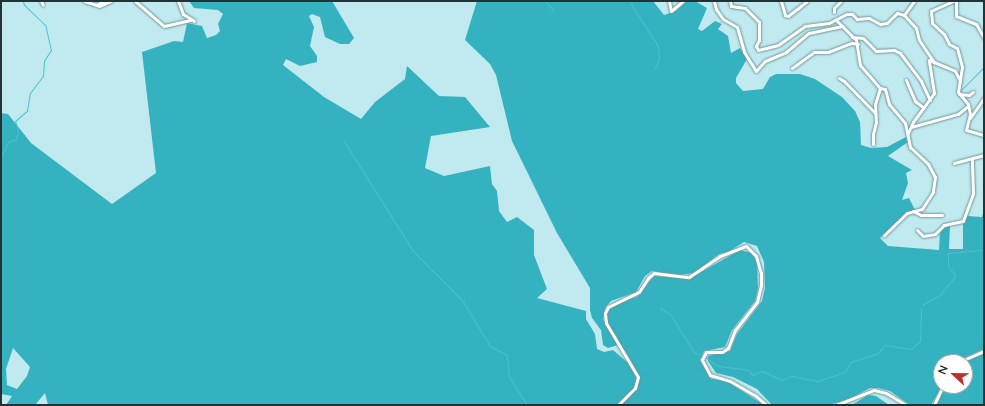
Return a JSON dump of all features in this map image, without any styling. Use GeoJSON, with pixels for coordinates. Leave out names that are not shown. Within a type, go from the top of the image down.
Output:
{"type":"FeatureCollection","features":[{"type":"Feature","properties":{"kind":"street"},"geometry":{"type":"LineString","coordinates":[[84,1],[96,5],[105,5],[111,1]]}},
{"type":"Feature","properties":{"kind":"street"},"geometry":{"type":"LineString","coordinates":[[96,5],[104,1]]}},
{"type":"Feature","properties":{"kind":"street"},"geometry":{"type":"LineString","coordinates":[[134,1],[164,26],[192,20],[184,14],[178,1]]}},
{"type":"Feature","properties":{"kind":"street"},"geometry":{"type":"LineString","coordinates":[[669,1],[671,11],[683,1]]}},
{"type":"Feature","properties":{"kind":"street"},"geometry":{"type":"LineString","coordinates":[[714,1],[716,9],[723,19],[737,27],[744,52],[756,71],[765,61],[786,52],[809,33],[842,26]]}},
{"type":"Feature","properties":{"kind":"street"},"geometry":{"type":"LineString","coordinates":[[730,1],[731,6],[745,8],[759,22],[759,40],[756,46],[758,50],[778,45],[808,24],[836,20],[852,14],[857,19],[869,18],[880,24],[887,23],[897,13],[904,15],[916,28],[918,38],[934,62]]}},
{"type":"Feature","properties":{"kind":"street"},"geometry":{"type":"LineString","coordinates":[[781,1],[785,15],[788,16],[807,1]]}},
{"type":"Feature","properties":{"kind":"street"},"geometry":{"type":"LineString","coordinates":[[834,12],[834,8],[841,1]]}},
{"type":"Feature","properties":{"kind":"street"},"geometry":{"type":"LineString","coordinates":[[904,15],[914,1]]}},
{"type":"Feature","properties":{"kind":"street"},"geometry":{"type":"LineString","coordinates":[[953,1],[932,9],[930,15],[932,25],[944,34],[949,44],[956,48],[962,65],[959,94],[968,106],[970,118]]}},
{"type":"Feature","properties":{"kind":"street"},"geometry":{"type":"LineString","coordinates":[[956,1],[956,16],[976,24],[984,38]]}},
{"type":"Feature","properties":{"kind":"street"},"geometry":{"type":"LineString","coordinates":[[836,20],[858,44],[860,65],[880,88],[885,89],[889,104],[905,123],[910,147],[928,164],[935,177],[935,187],[926,205],[922,209],[907,213],[884,235]]}},
{"type":"Feature","properties":{"kind":"street"},"geometry":{"type":"LineString","coordinates":[[852,37],[863,38],[876,51],[894,50],[900,53],[921,81],[930,100]]}},
{"type":"Feature","properties":{"kind":"street"},"geometry":{"type":"LineString","coordinates":[[792,68],[814,52],[828,52],[852,43],[858,44]]}},
{"type":"Feature","properties":{"kind":"street"},"geometry":{"type":"LineString","coordinates":[[908,133],[911,126],[930,100],[934,91],[929,60],[955,71],[960,82]]}},
{"type":"Feature","properties":{"kind":"street"},"geometry":{"type":"LineString","coordinates":[[839,78],[844,81],[875,113]]}},
{"type":"Feature","properties":{"kind":"street"},"geometry":{"type":"LineString","coordinates":[[906,80],[915,101],[924,108]]}},
{"type":"Feature","properties":{"kind":"street"},"geometry":{"type":"LineString","coordinates":[[873,144],[875,104],[880,88]]}},
{"type":"Feature","properties":{"kind":"street"},"geometry":{"type":"LineString","coordinates":[[959,94],[969,95],[973,92]]}},
{"type":"Feature","properties":{"kind":"street"},"geometry":{"type":"LineString","coordinates":[[984,98],[970,118],[966,132],[984,135]]}},
{"type":"Feature","properties":{"kind":"street"},"geometry":{"type":"LineString","coordinates":[[911,126],[958,114],[968,106]]}},
{"type":"Feature","properties":{"kind":"street"},"geometry":{"type":"LineString","coordinates":[[954,163],[984,155]]}},
{"type":"Feature","properties":{"kind":"street"},"geometry":{"type":"LineString","coordinates":[[917,230],[923,236],[935,234],[944,225],[963,221],[973,192],[972,159]]}},
{"type":"Feature","properties":{"kind":"street"},"geometry":{"type":"LineString","coordinates":[[913,211],[921,215],[942,215]]}},
{"type":"Feature","properties":{"kind":"street"},"geometry":{"type":"LineString","coordinates":[[618,405],[636,386],[638,377],[634,367],[606,323],[605,313],[609,305],[639,292],[648,278],[654,273],[689,277],[720,256],[746,246],[756,256],[760,273],[761,286],[757,302],[735,330],[728,348],[722,352],[706,352],[702,360],[710,375],[730,381],[756,396],[766,405]]}},
{"type":"Feature","properties":{"kind":"street"},"geometry":{"type":"LineString","coordinates":[[973,356],[984,351]]}},
{"type":"Feature","properties":{"kind":"street"},"geometry":{"type":"LineString","coordinates":[[836,405],[874,390],[886,393],[906,405]]}},
{"type":"Feature","properties":{"kind":"street"},"geometry":{"type":"LineString","coordinates":[[934,405],[940,394]]}},
{"type":"Feature","properties":{"kind":"shaded area"},"geometry":{"type":"Polygon","coordinates":[[[189,1],[332,1],[354,38],[349,44],[340,44],[325,37],[320,17],[312,14],[309,16],[314,27],[310,46],[317,56],[317,62],[300,66],[286,59],[283,65],[324,97],[361,119],[375,102],[405,79],[407,66],[439,96],[465,97],[490,127],[431,136],[425,168],[444,176],[490,166],[492,184],[497,191],[499,211],[507,222],[517,217],[534,230],[534,255],[547,289],[537,298],[586,311],[586,319],[595,334],[597,349],[604,352],[613,350],[627,362],[631,361],[607,325],[606,314],[609,308],[620,301],[637,297],[654,276],[689,279],[740,250],[752,253],[757,262],[758,288],[755,301],[732,330],[725,347],[704,351],[700,360],[711,379],[725,380],[764,405],[48,405],[45,393],[35,405],[6,405],[12,396],[1,394],[1,113],[8,114],[31,143],[112,204],[156,173],[142,52],[174,41],[183,42],[187,23],[202,26],[207,38],[216,35],[220,31],[218,24],[223,14],[218,10],[194,8],[189,1]],[[13,348],[6,369],[7,385],[17,389],[27,376],[30,367],[13,348]]]}},
{"type":"Feature","properties":{"kind":"shaded area"},"geometry":{"type":"Polygon","coordinates":[[[477,1],[653,1],[664,15],[676,11],[687,1],[695,1],[707,8],[698,29],[702,31],[715,21],[722,24],[718,29],[728,36],[731,53],[740,48],[747,59],[736,78],[736,83],[743,91],[763,89],[770,77],[776,74],[800,74],[815,79],[842,97],[855,111],[860,122],[861,145],[871,148],[887,147],[906,137],[908,142],[888,156],[912,170],[906,173],[908,183],[902,200],[909,198],[915,210],[906,213],[880,238],[888,246],[939,250],[940,229],[950,226],[949,249],[963,249],[963,224],[967,216],[982,217],[984,210],[984,349],[973,354],[933,354],[933,394],[937,394],[931,405],[910,405],[890,391],[870,388],[849,399],[829,405],[772,405],[757,389],[733,377],[716,373],[708,361],[708,356],[730,351],[737,334],[762,301],[765,288],[764,262],[757,246],[744,242],[728,252],[719,254],[694,273],[679,275],[652,271],[645,276],[636,292],[611,301],[605,308],[603,319],[618,345],[608,348],[603,345],[601,330],[592,318],[590,310],[590,288],[557,233],[512,141],[496,75],[490,64],[465,40],[477,1]]]}},
{"type":"Feature","properties":{"kind":"shaded area"},"geometry":{"type":"Polygon","coordinates":[[[984,353],[984,405],[935,405],[941,394],[973,394],[973,358],[984,353]]]}},
{"type":"Feature","properties":{"kind":"shaded area"},"geometry":{"type":"Polygon","coordinates":[[[868,395],[876,396],[889,405],[852,405],[868,395]]]}},
{"type":"Feature","properties":{"kind":"waterway"},"geometry":{"type":"LineString","coordinates":[[1,156],[9,141],[16,140],[18,130],[15,121],[27,111],[30,93],[43,76],[44,61],[51,50],[45,25],[24,5],[23,1]]}},
{"type":"Feature","properties":{"kind":"waterway"},"geometry":{"type":"LineString","coordinates":[[545,1],[554,11]]}},
{"type":"Feature","properties":{"kind":"waterway"},"geometry":{"type":"LineString","coordinates":[[629,1],[658,46],[659,59],[655,68]]}},
{"type":"Feature","properties":{"kind":"waterway"},"geometry":{"type":"LineString","coordinates":[[960,91],[984,67]]}},
{"type":"Feature","properties":{"kind":"waterway"},"geometry":{"type":"LineString","coordinates":[[344,141],[413,251],[462,300],[490,346],[507,355],[509,377],[527,405]]}},
{"type":"Feature","properties":{"kind":"waterway"},"geometry":{"type":"LineString","coordinates":[[922,305],[940,295],[954,278],[955,274],[948,267],[948,253],[984,250]]}},
{"type":"Feature","properties":{"kind":"waterway"},"geometry":{"type":"LineString","coordinates":[[705,357],[718,366],[749,370],[752,375],[762,371],[782,380],[792,376],[818,381],[844,372],[851,362],[878,353],[885,345],[911,349],[920,341],[921,307]]}},
{"type":"Feature","properties":{"kind":"waterway"},"geometry":{"type":"LineString","coordinates":[[660,308],[670,314],[694,352],[702,356]]}}]}
